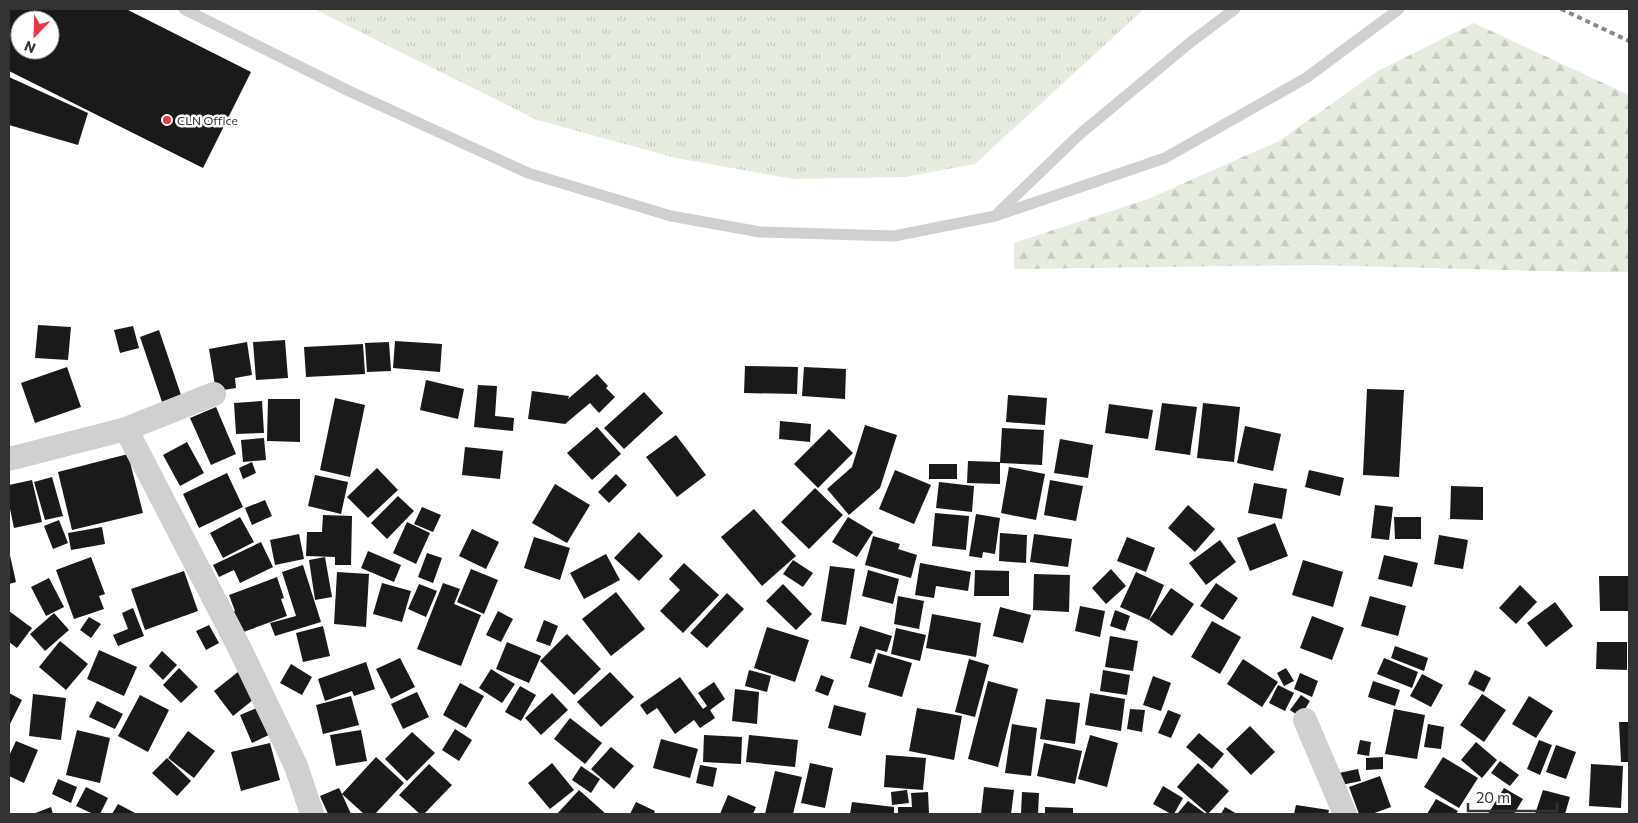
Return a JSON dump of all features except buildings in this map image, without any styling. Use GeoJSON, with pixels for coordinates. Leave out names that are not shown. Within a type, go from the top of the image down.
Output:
{"type":"FeatureCollection","features":[{"type":"Feature","properties":{"kind":"street"},"geometry":{"type":"LineString","coordinates":[[9,459],[126,429],[214,394]]}},
{"type":"Feature","properties":{"kind":"street"},"geometry":{"type":"LineString","coordinates":[[126,429],[244,657],[296,766],[312,814]]}},
{"type":"Feature","properties":{"kind":"street"},"geometry":{"type":"LineString","coordinates":[[1305,720],[1345,814]]}},
{"type":"Feature","properties":{"kind":"lane"},"geometry":{"type":"LineString","coordinates":[[184,9],[349,91],[528,173],[671,216],[760,232],[894,236],[995,216],[1165,158],[1306,78],[1399,9]]}},
{"type":"Feature","properties":{"kind":"lane"},"geometry":{"type":"LineString","coordinates":[[995,216],[1080,134],[1235,9]]}},
{"type":"Feature","properties":{"kind":"green space"},"geometry":{"type":"Polygon","coordinates":[[[314,9],[1144,9],[975,164],[905,177],[793,179],[676,158],[537,120],[314,9]]]}},
{"type":"Feature","properties":{"kind":"green space"},"geometry":{"type":"Polygon","coordinates":[[[1474,23],[1629,95],[1629,272],[1315,265],[1014,269],[1014,243],[1148,199],[1279,141],[1378,71],[1474,23]]]}},
{"type":"Feature","properties":{"kind":"railway"},"geometry":{"type":"LineString","coordinates":[[1561,9],[1629,41]]}},
{"type":"Feature","properties":{"kind":"place","name":"CLN Office"},"geometry":{"type":"Point","coordinates":[167,120]}}]}
